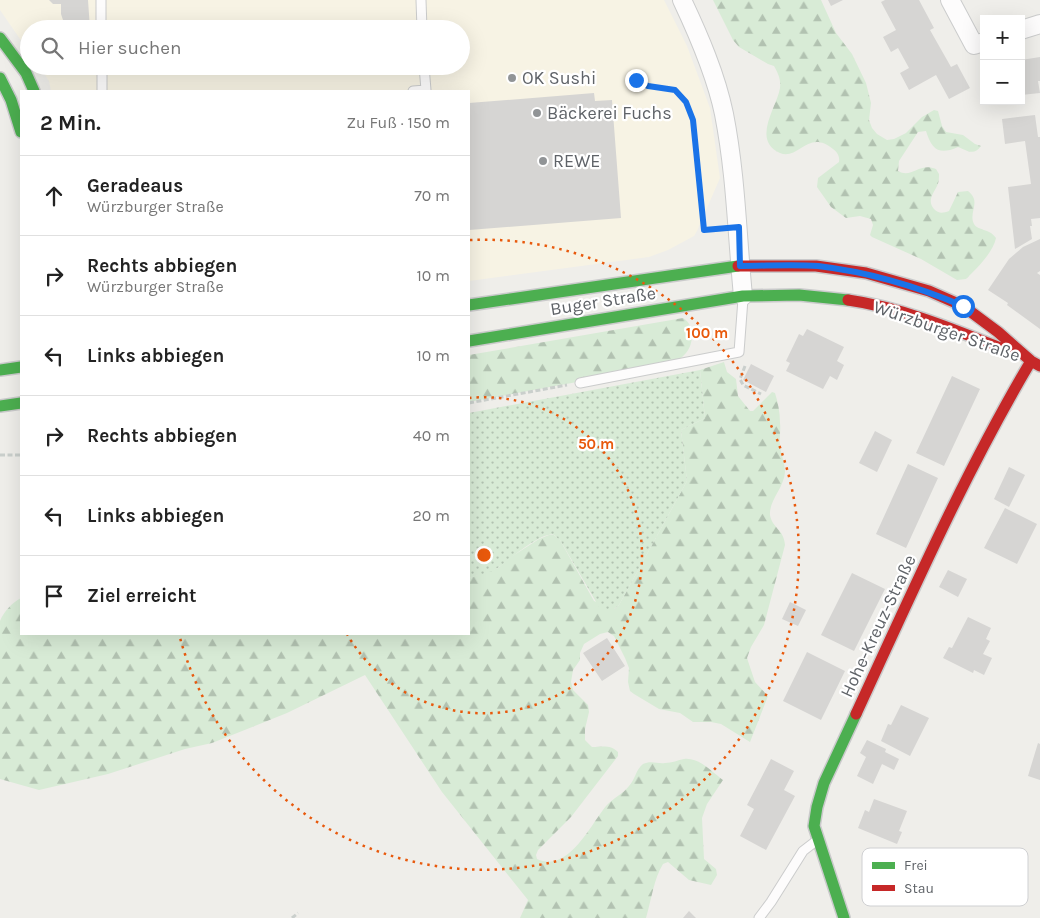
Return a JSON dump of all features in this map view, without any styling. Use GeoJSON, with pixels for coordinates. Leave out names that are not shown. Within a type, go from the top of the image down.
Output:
{"type":"FeatureCollection","features":[{"type":"Feature","properties":{"kind":"street"},"geometry":{"type":"LineString","coordinates":[[682,0],[695,28],[715,82],[723,113],[730,151],[739,227],[743,296]]}},
{"type":"Feature","properties":{"kind":"street"},"geometry":{"type":"LineString","coordinates":[[950,0],[974,45],[980,43]]}},
{"type":"Feature","properties":{"kind":"street"},"geometry":{"type":"LineString","coordinates":[[1025,29],[1040,24]]}},
{"type":"Feature","properties":{"kind":"street"},"geometry":{"type":"LineString","coordinates":[[0,38],[20,65]]}},
{"type":"Feature","properties":{"kind":"street"},"geometry":{"type":"LineString","coordinates":[[27,75],[34,90]]}},
{"type":"Feature","properties":{"kind":"street"},"geometry":{"type":"LineString","coordinates":[[0,78],[11,100],[20,129]]}},
{"type":"Feature","properties":{"kind":"street","name":"Buger Straße"},"geometry":{"type":"LineString","coordinates":[[470,305],[740,266]]}},
{"type":"Feature","properties":{"kind":"street","name":"Würzburger Straße"},"geometry":{"type":"LineString","coordinates":[[740,266],[816,266],[866,273],[920,288],[963,306],[1036,364]]}},
{"type":"Feature","properties":{"kind":"street","name":"Buger Straße"},"geometry":{"type":"LineString","coordinates":[[470,341],[743,296]]}},
{"type":"Feature","properties":{"kind":"street","name":"Würzburger Straße"},"geometry":{"type":"LineString","coordinates":[[743,296],[818,296],[876,304],[961,333],[1036,364]]}},
{"type":"Feature","properties":{"kind":"street","name":"Hohe-Kreuz-Straße"},"geometry":{"type":"LineString","coordinates":[[844,918],[814,826],[824,783],[934,546],[1003,408],[1036,364]]}},
{"type":"Feature","properties":{"kind":"street"},"geometry":{"type":"LineString","coordinates":[[0,370],[20,368]]}},
{"type":"Feature","properties":{"kind":"street"},"geometry":{"type":"LineString","coordinates":[[0,406],[20,403]]}},
{"type":"Feature","properties":{"kind":"lane"},"geometry":{"type":"LineString","coordinates":[[101,0],[101,20]]}},
{"type":"Feature","properties":{"kind":"lane"},"geometry":{"type":"LineString","coordinates":[[420,0],[421,20]]}},
{"type":"Feature","properties":{"kind":"lane"},"geometry":{"type":"LineString","coordinates":[[102,75],[102,90]]}},
{"type":"Feature","properties":{"kind":"lane"},"geometry":{"type":"LineString","coordinates":[[425,75],[426,90]]}},
{"type":"Feature","properties":{"kind":"lane"},"geometry":{"type":"LineString","coordinates":[[580,383],[739,352],[743,296]]}},
{"type":"Feature","properties":{"kind":"lane"},"geometry":{"type":"LineString","coordinates":[[759,918],[804,851],[818,839]]}},
{"type":"Feature","properties":{"kind":"path"},"geometry":{"type":"LineString","coordinates":[[636,80],[648,86],[675,90],[686,102],[693,120],[704,230],[739,227]]}},
{"type":"Feature","properties":{"kind":"path"},"geometry":{"type":"LineString","coordinates":[[739,352],[747,358],[740,379],[743,385],[761,394]]}},
{"type":"Feature","properties":{"kind":"path"},"geometry":{"type":"LineString","coordinates":[[470,403],[580,383]]}},
{"type":"Feature","properties":{"kind":"path"},"geometry":{"type":"LineString","coordinates":[[0,456],[20,455]]}},
{"type":"Feature","properties":{"kind":"path"},"geometry":{"type":"LineString","coordinates":[[292,918],[298,913]]}},
{"type":"Feature","properties":{"kind":"shaded area"},"geometry":{"type":"Polygon","coordinates":[[[0,0],[664,0],[687,46],[710,108],[720,178],[694,236],[668,250],[649,257],[470,281],[470,90],[51,90],[49,81],[45,75],[470,75],[470,20],[20,20],[20,39],[0,10],[0,0]]]}},
{"type":"Feature","properties":{"kind":"green space"},"geometry":{"type":"Polygon","coordinates":[[[713,0],[821,0],[836,33],[852,54],[866,83],[871,103],[869,120],[877,134],[887,140],[894,139],[906,133],[922,117],[934,110],[938,111],[942,126],[946,132],[963,135],[981,146],[973,152],[958,147],[942,151],[934,147],[926,131],[918,132],[899,161],[898,171],[903,173],[925,167],[936,169],[939,174],[939,182],[932,195],[931,203],[938,212],[949,211],[958,192],[968,191],[972,195],[974,199],[972,215],[974,224],[996,238],[988,255],[966,279],[957,280],[921,259],[872,237],[870,235],[873,225],[871,219],[860,216],[846,218],[831,207],[817,187],[818,178],[839,162],[836,151],[824,143],[817,142],[810,143],[792,153],[786,154],[780,153],[772,147],[767,140],[766,132],[780,88],[778,74],[774,66],[739,47],[733,40],[713,0]]]}},
{"type":"Feature","properties":{"kind":"green space"},"geometry":{"type":"Polygon","coordinates":[[[683,318],[690,325],[692,334],[689,349],[678,360],[669,365],[470,402],[470,355],[683,318]]]}},
{"type":"Feature","properties":{"kind":"green space"},"geometry":{"type":"Polygon","coordinates":[[[724,362],[727,372],[736,379],[738,396],[750,411],[753,411],[772,392],[775,393],[779,411],[780,446],[785,472],[772,504],[770,515],[773,523],[783,535],[785,545],[764,625],[747,658],[755,682],[768,696],[750,742],[721,724],[693,722],[680,713],[659,709],[630,691],[628,682],[629,668],[614,636],[608,632],[600,634],[584,644],[580,653],[580,660],[573,670],[571,682],[573,690],[588,705],[589,712],[585,729],[585,740],[592,747],[606,746],[612,748],[618,752],[618,756],[571,817],[538,850],[536,855],[537,859],[548,862],[559,860],[568,854],[586,835],[606,806],[629,786],[643,764],[649,762],[668,763],[690,759],[705,766],[723,780],[707,804],[702,818],[704,859],[716,869],[717,875],[711,885],[689,880],[668,862],[663,864],[657,876],[646,918],[520,918],[528,900],[442,792],[365,675],[287,713],[212,743],[185,749],[108,774],[39,790],[0,779],[0,621],[14,602],[20,599],[20,635],[470,635],[470,578],[498,568],[539,539],[554,535],[560,540],[594,601],[615,609],[619,605],[687,481],[681,430],[705,418],[700,370],[724,362]]]}},
{"type":"Feature","properties":{"kind":"green space"},"geometry":{"type":"Polygon","coordinates":[[[700,370],[705,418],[681,430],[687,481],[619,605],[607,611],[599,607],[560,540],[554,535],[542,537],[496,569],[470,578],[470,413],[700,370]]]}},
{"type":"Feature","properties":{"kind":"building"},"geometry":{"type":"Polygon","coordinates":[[[49,0],[88,0],[89,20],[63,20],[61,4],[53,4],[49,0]]]}},
{"type":"Feature","properties":{"kind":"building"},"geometry":{"type":"Polygon","coordinates":[[[828,0],[843,0],[831,6],[828,0]]]}},
{"type":"Feature","properties":{"kind":"building"},"geometry":{"type":"Polygon","coordinates":[[[885,0],[919,0],[934,28],[930,30],[951,67],[957,64],[970,88],[949,99],[936,75],[909,90],[900,73],[909,68],[898,48],[891,52],[883,37],[896,30],[881,2],[885,0]]]}},
{"type":"Feature","properties":{"kind":"building"},"geometry":{"type":"Polygon","coordinates":[[[1040,57],[1040,81],[1038,81],[1040,93],[1025,95],[1025,59],[1040,57]]]}},
{"type":"Feature","properties":{"kind":"building","name":"REWE"},"geometry":{"type":"Polygon","coordinates":[[[594,93],[595,101],[612,100],[621,218],[470,230],[470,103],[594,93]]]}},
{"type":"Feature","properties":{"kind":"building"},"geometry":{"type":"Polygon","coordinates":[[[1035,115],[1038,137],[1040,137],[1040,218],[1031,219],[1032,239],[1015,249],[1008,187],[1031,184],[1025,141],[1005,144],[1002,119],[1035,115]]]}},
{"type":"Feature","properties":{"kind":"building"},"geometry":{"type":"Polygon","coordinates":[[[1040,239],[1040,271],[1037,273],[1040,275],[1040,329],[1007,305],[1008,303],[988,290],[1009,259],[1023,247],[1040,239]]]}},
{"type":"Feature","properties":{"kind":"building"},"geometry":{"type":"Polygon","coordinates":[[[807,329],[844,347],[837,361],[844,365],[837,380],[830,376],[823,389],[786,371],[790,363],[786,361],[799,334],[803,336],[807,329]]]}},
{"type":"Feature","properties":{"kind":"building"},"geometry":{"type":"Polygon","coordinates":[[[751,364],[774,376],[766,392],[743,380],[751,364]]]}},
{"type":"Feature","properties":{"kind":"building"},"geometry":{"type":"Polygon","coordinates":[[[952,376],[980,389],[944,466],[916,453],[952,376]]]}},
{"type":"Feature","properties":{"kind":"building"},"geometry":{"type":"Polygon","coordinates":[[[875,431],[892,440],[877,472],[859,463],[875,431]]]}},
{"type":"Feature","properties":{"kind":"building"},"geometry":{"type":"Polygon","coordinates":[[[908,464],[938,478],[906,548],[876,534],[908,464]]]}},
{"type":"Feature","properties":{"kind":"building"},"geometry":{"type":"Polygon","coordinates":[[[1009,467],[1025,475],[1009,507],[994,499],[1009,467]]]}},
{"type":"Feature","properties":{"kind":"building"},"geometry":{"type":"Polygon","coordinates":[[[1005,508],[1037,524],[1017,564],[984,548],[1005,508]]]}},
{"type":"Feature","properties":{"kind":"building"},"geometry":{"type":"Polygon","coordinates":[[[948,570],[967,579],[958,597],[939,587],[948,570]]]}},
{"type":"Feature","properties":{"kind":"building"},"geometry":{"type":"Polygon","coordinates":[[[852,573],[885,589],[854,651],[821,635],[852,573]]]}},
{"type":"Feature","properties":{"kind":"building"},"geometry":{"type":"Polygon","coordinates":[[[790,602],[806,610],[798,626],[782,619],[790,602]]]}},
{"type":"Feature","properties":{"kind":"building"},"geometry":{"type":"Polygon","coordinates":[[[968,617],[991,628],[986,639],[990,641],[983,654],[992,658],[984,675],[974,670],[973,673],[943,658],[949,647],[952,648],[968,617]]]}},
{"type":"Feature","properties":{"kind":"building"},"geometry":{"type":"Polygon","coordinates":[[[607,638],[625,666],[602,681],[583,653],[607,638]]]}},
{"type":"Feature","properties":{"kind":"building"},"geometry":{"type":"Polygon","coordinates":[[[807,652],[845,671],[821,720],[783,701],[807,652]]]}},
{"type":"Feature","properties":{"kind":"building"},"geometry":{"type":"Polygon","coordinates":[[[901,705],[929,718],[910,756],[881,741],[888,724],[891,725],[901,705]]]}},
{"type":"Feature","properties":{"kind":"building"},"geometry":{"type":"Polygon","coordinates":[[[867,740],[886,749],[885,752],[899,759],[894,770],[882,764],[873,784],[857,776],[866,757],[860,753],[867,740]]]}},
{"type":"Feature","properties":{"kind":"building"},"geometry":{"type":"Polygon","coordinates":[[[1038,743],[1040,744],[1040,780],[1028,776],[1038,743]]]}},
{"type":"Feature","properties":{"kind":"building"},"geometry":{"type":"Polygon","coordinates":[[[771,759],[794,771],[784,790],[795,796],[766,850],[740,836],[754,809],[747,805],[771,759]]]}},
{"type":"Feature","properties":{"kind":"building"},"geometry":{"type":"Polygon","coordinates":[[[874,799],[907,811],[899,831],[902,832],[897,844],[858,828],[865,810],[869,812],[874,799]]]}},
{"type":"Feature","properties":{"kind":"building"},"geometry":{"type":"Polygon","coordinates":[[[689,911],[696,918],[683,918],[689,911]]]}},
{"type":"Feature","properties":{"kind":"traffic: fast"},"geometry":{"type":"LineString","coordinates":[[0,38],[20,65]]}},
{"type":"Feature","properties":{"kind":"traffic: fast"},"geometry":{"type":"LineString","coordinates":[[27,75],[34,90]]}},
{"type":"Feature","properties":{"kind":"traffic: fast"},"geometry":{"type":"LineString","coordinates":[[0,78],[11,100],[20,129]]}},
{"type":"Feature","properties":{"kind":"traffic: fast"},"geometry":{"type":"LineString","coordinates":[[470,305],[738,266]]}},
{"type":"Feature","properties":{"kind":"traffic: fast"},"geometry":{"type":"LineString","coordinates":[[470,341],[743,296],[799,295],[848,300]]}},
{"type":"Feature","properties":{"kind":"traffic: fast"},"geometry":{"type":"LineString","coordinates":[[0,370],[20,367]]}},
{"type":"Feature","properties":{"kind":"traffic: fast"},"geometry":{"type":"LineString","coordinates":[[0,406],[20,403]]}},
{"type":"Feature","properties":{"kind":"traffic: fast"},"geometry":{"type":"LineString","coordinates":[[844,918],[814,826],[824,783],[856,714]]}},
{"type":"Feature","properties":{"kind":"traffic: jam"},"geometry":{"type":"LineString","coordinates":[[738,266],[816,266],[866,273],[929,291],[963,306],[998,332],[1031,361],[1040,366]]}},
{"type":"Feature","properties":{"kind":"traffic: jam"},"geometry":{"type":"LineString","coordinates":[[848,300],[911,315],[953,329],[1013,353]]}},
{"type":"Feature","properties":{"kind":"traffic: jam"},"geometry":{"type":"LineString","coordinates":[[856,714],[961,491],[1006,404],[1031,361]]}},
{"type":"Feature","properties":{"kind":"place","name":"OK Sushi"},"geometry":{"type":"Point","coordinates":[512,78]}},
{"type":"Feature","properties":{"kind":"place","name":"Bäckerei Fuchs"},"geometry":{"type":"Point","coordinates":[537,113]}},
{"type":"Feature","properties":{"kind":"place","name":"REWE"},"geometry":{"type":"Point","coordinates":[543,161]}},
{"type":"Feature","properties":{"kind":"route"},"geometry":{"type":"LineString","coordinates":[[636,80],[648,86],[675,90],[680,93],[686,102],[693,120],[704,230],[739,227],[740,266],[816,266],[866,273],[929,291],[963,306]]}}]}
